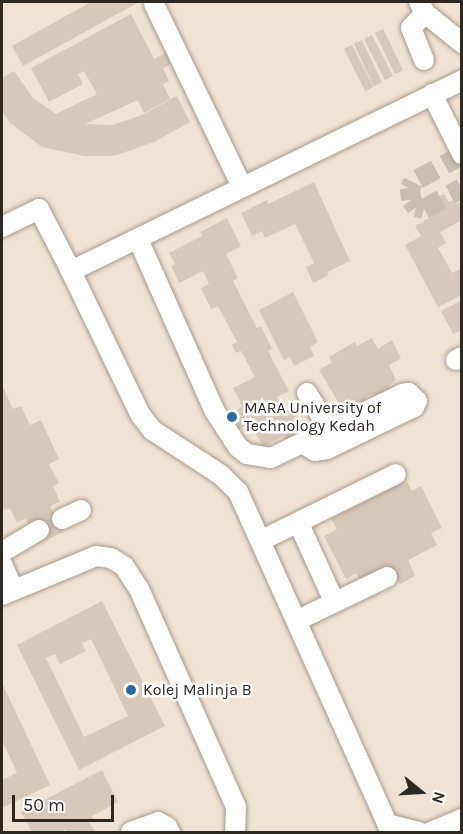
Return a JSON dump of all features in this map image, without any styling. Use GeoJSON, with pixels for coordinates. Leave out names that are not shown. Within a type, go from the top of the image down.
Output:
{"type":"FeatureCollection","features":[{"type":"Feature","properties":{"kind":"street"},"geometry":{"type":"LineString","coordinates":[[154,4],[213,121],[242,187]]}},
{"type":"Feature","properties":{"kind":"street"},"geometry":{"type":"LineString","coordinates":[[424,60],[411,27],[422,7],[462,43]]}},
{"type":"Feature","properties":{"kind":"street"},"geometry":{"type":"LineString","coordinates":[[71,271],[462,80]]}},
{"type":"Feature","properties":{"kind":"street"},"geometry":{"type":"LineString","coordinates":[[432,94],[462,154]]}},
{"type":"Feature","properties":{"kind":"street"},"geometry":{"type":"LineString","coordinates":[[2,227],[39,209],[140,414],[152,430],[221,475],[238,492],[298,620],[387,830],[419,832]]}},
{"type":"Feature","properties":{"kind":"street"},"geometry":{"type":"LineString","coordinates":[[138,239],[214,410],[238,447],[259,458],[271,458],[402,394],[409,393],[417,401],[414,407],[327,449],[315,451],[302,443]]}},
{"type":"Feature","properties":{"kind":"street"},"geometry":{"type":"LineString","coordinates":[[307,393],[329,429]]}},
{"type":"Feature","properties":{"kind":"street"},"geometry":{"type":"LineString","coordinates":[[262,540],[396,474]]}},
{"type":"Feature","properties":{"kind":"street"},"geometry":{"type":"LineString","coordinates":[[62,519],[81,510]]}},
{"type":"Feature","properties":{"kind":"street"},"geometry":{"type":"LineString","coordinates":[[298,524],[334,601]]}},
{"type":"Feature","properties":{"kind":"street"},"geometry":{"type":"LineString","coordinates":[[2,552],[39,530]]}},
{"type":"Feature","properties":{"kind":"street"},"geometry":{"type":"LineString","coordinates":[[2,564],[7,592],[96,556],[111,558],[124,566],[139,588],[236,807],[235,832]]}},
{"type":"Feature","properties":{"kind":"street"},"geometry":{"type":"LineString","coordinates":[[298,620],[387,577]]}},
{"type":"Feature","properties":{"kind":"street"},"geometry":{"type":"LineString","coordinates":[[431,832],[462,819]]}},
{"type":"Feature","properties":{"kind":"street"},"geometry":{"type":"LineString","coordinates":[[131,832],[158,822],[167,827],[170,832]]}},
{"type":"Feature","properties":{"kind":"building"},"geometry":{"type":"Polygon","coordinates":[[[91,2],[139,2],[23,66],[12,46],[91,2]]]}},
{"type":"Feature","properties":{"kind":"building"},"geometry":{"type":"Polygon","coordinates":[[[131,14],[154,59],[166,53],[171,64],[163,68],[169,81],[163,84],[170,99],[144,113],[138,100],[85,124],[112,125],[142,115],[177,96],[190,122],[154,142],[114,156],[84,156],[42,147],[10,123],[2,111],[2,78],[14,71],[33,98],[56,114],[97,94],[84,71],[78,74],[83,84],[49,102],[31,68],[131,14]]]}},
{"type":"Feature","properties":{"kind":"building"},"geometry":{"type":"Polygon","coordinates":[[[383,29],[403,70],[395,74],[375,33],[383,29]]]}},
{"type":"Feature","properties":{"kind":"building"},"geometry":{"type":"Polygon","coordinates":[[[372,35],[393,76],[385,80],[364,39],[372,35]]]}},
{"type":"Feature","properties":{"kind":"building"},"geometry":{"type":"Polygon","coordinates":[[[362,40],[382,83],[374,86],[354,44],[362,40]]]}},
{"type":"Feature","properties":{"kind":"building"},"geometry":{"type":"Polygon","coordinates":[[[352,45],[373,87],[365,91],[344,49],[352,45]]]}},
{"type":"Feature","properties":{"kind":"building"},"geometry":{"type":"Polygon","coordinates":[[[314,182],[350,261],[327,272],[329,275],[313,283],[306,267],[314,263],[295,224],[265,238],[262,231],[252,236],[241,213],[267,200],[268,204],[314,182]]]}},
{"type":"Feature","properties":{"kind":"building"},"geometry":{"type":"Polygon","coordinates":[[[444,194],[449,202],[455,199],[457,204],[462,201],[462,220],[440,232],[446,243],[438,248],[452,273],[462,268],[462,295],[438,307],[405,245],[421,236],[415,226],[433,216],[431,212],[437,209],[432,200],[444,194]]]}},
{"type":"Feature","properties":{"kind":"building"},"geometry":{"type":"Polygon","coordinates":[[[227,218],[241,246],[226,254],[238,278],[233,281],[257,328],[261,326],[272,349],[268,351],[289,391],[277,397],[285,413],[294,408],[305,430],[286,440],[285,435],[263,447],[251,425],[247,427],[246,425],[233,433],[225,419],[242,406],[233,388],[255,377],[241,351],[236,353],[232,345],[237,342],[218,306],[211,309],[201,288],[209,284],[203,271],[179,283],[171,266],[175,264],[169,253],[202,236],[200,232],[227,218]]]}},
{"type":"Feature","properties":{"kind":"building"},"geometry":{"type":"Polygon","coordinates":[[[293,292],[318,342],[310,347],[314,356],[294,366],[290,357],[284,360],[259,310],[293,292]]]}},
{"type":"Feature","properties":{"kind":"building"},"geometry":{"type":"Polygon","coordinates":[[[462,300],[462,330],[453,334],[441,311],[462,300]]]}},
{"type":"Feature","properties":{"kind":"building"},"geometry":{"type":"Polygon","coordinates":[[[372,338],[378,349],[392,340],[401,358],[389,365],[396,380],[390,384],[388,390],[378,396],[372,394],[366,397],[365,403],[343,410],[319,370],[332,362],[329,357],[355,342],[357,346],[372,338]]]}},
{"type":"Feature","properties":{"kind":"building"},"geometry":{"type":"Polygon","coordinates":[[[2,385],[13,409],[21,406],[30,425],[41,420],[59,459],[49,464],[59,483],[53,486],[60,502],[50,506],[63,532],[38,544],[26,518],[17,523],[10,508],[4,510],[2,505],[2,385]]]}},
{"type":"Feature","properties":{"kind":"building"},"geometry":{"type":"Polygon","coordinates":[[[406,480],[412,491],[421,486],[442,528],[431,533],[437,545],[408,560],[415,576],[400,584],[392,568],[362,584],[356,573],[346,579],[324,536],[337,529],[331,519],[406,480]]]}},
{"type":"Feature","properties":{"kind":"building","name":"Kolej Malinja B"},"geometry":{"type":"Polygon","coordinates":[[[102,601],[165,726],[79,770],[17,645],[102,601]],[[91,639],[82,643],[86,651],[60,664],[55,654],[46,658],[84,737],[128,716],[91,639]]]}},
{"type":"Feature","properties":{"kind":"building"},"geometry":{"type":"Polygon","coordinates":[[[2,683],[50,785],[2,808],[2,780],[17,773],[2,740],[2,683]]]}},
{"type":"Feature","properties":{"kind":"building"},"geometry":{"type":"Polygon","coordinates":[[[102,770],[118,802],[92,816],[94,820],[89,822],[95,832],[67,832],[66,829],[60,832],[32,832],[21,812],[102,770]]]}},
{"type":"Feature","properties":{"kind":"tunnel"},"geometry":{"type":"LineString","coordinates":[[462,155],[413,182],[410,188],[411,200],[416,207],[424,209],[462,188]]}},
{"type":"Feature","properties":{"kind":"place","name":"MARA University of Technology Kedah"},"geometry":{"type":"Point","coordinates":[232,417]}},
{"type":"Feature","properties":{"kind":"place","name":"Kolej Malinja B"},"geometry":{"type":"Point","coordinates":[131,690]}}]}
